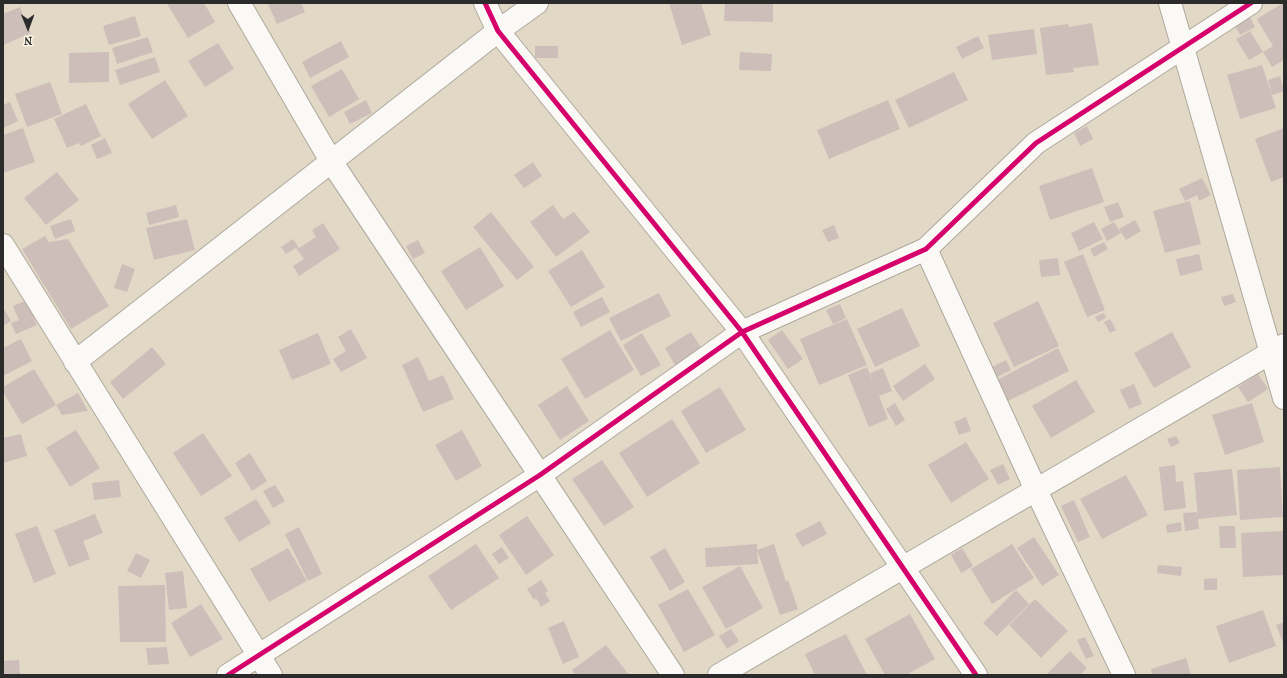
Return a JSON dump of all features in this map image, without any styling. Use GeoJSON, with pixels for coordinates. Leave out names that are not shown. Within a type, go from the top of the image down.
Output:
{"type":"FeatureCollection","features":[{"type":"Feature","properties":{"kind":"street"},"geometry":{"type":"LineString","coordinates":[[239,3],[331,161],[673,675]]}},
{"type":"Feature","properties":{"kind":"street"},"geometry":{"type":"LineString","coordinates":[[485,3],[498,31],[742,332],[976,675]]}},
{"type":"Feature","properties":{"kind":"street"},"geometry":{"type":"LineString","coordinates":[[76,362],[331,161],[498,31],[537,3]]}},
{"type":"Feature","properties":{"kind":"street"},"geometry":{"type":"LineString","coordinates":[[1170,3],[1278,349],[1284,398]]}},
{"type":"Feature","properties":{"kind":"street"},"geometry":{"type":"LineString","coordinates":[[228,675],[540,475],[742,332],[926,249],[1036,143],[1251,3]]}},
{"type":"Feature","properties":{"kind":"street"},"geometry":{"type":"LineString","coordinates":[[3,245],[271,675]]}},
{"type":"Feature","properties":{"kind":"street"},"geometry":{"type":"LineString","coordinates":[[926,249],[1036,490],[1124,675]]}},
{"type":"Feature","properties":{"kind":"street"},"geometry":{"type":"LineString","coordinates":[[719,675],[1278,349]]}},
{"type":"Feature","properties":{"kind":"building"},"geometry":{"type":"Polygon","coordinates":[[[204,3],[215,22],[188,38],[167,4],[204,3]]]}},
{"type":"Feature","properties":{"kind":"building"},"geometry":{"type":"Polygon","coordinates":[[[301,3],[305,12],[277,24],[268,4],[301,3]]]}},
{"type":"Feature","properties":{"kind":"building"},"geometry":{"type":"Polygon","coordinates":[[[669,3],[701,3],[711,35],[682,45],[669,3]]]}},
{"type":"Feature","properties":{"kind":"building"},"geometry":{"type":"Polygon","coordinates":[[[725,3],[773,3],[773,22],[724,21],[725,3]]]}},
{"type":"Feature","properties":{"kind":"building"},"geometry":{"type":"Polygon","coordinates":[[[1284,3],[1284,43],[1282,44],[1284,47],[1284,60],[1272,67],[1263,52],[1273,46],[1257,19],[1284,3]]]}},
{"type":"Feature","properties":{"kind":"building"},"geometry":{"type":"Polygon","coordinates":[[[20,7],[31,33],[3,45],[3,14],[20,7]]]}},
{"type":"Feature","properties":{"kind":"building"},"geometry":{"type":"Polygon","coordinates":[[[135,16],[141,36],[109,45],[103,26],[135,16]]]}},
{"type":"Feature","properties":{"kind":"building"},"geometry":{"type":"Polygon","coordinates":[[[1250,17],[1255,27],[1240,35],[1235,26],[1250,17]]]}},
{"type":"Feature","properties":{"kind":"building"},"geometry":{"type":"Polygon","coordinates":[[[1092,23],[1099,65],[1074,68],[1073,63],[1074,72],[1046,75],[1040,28],[1068,24],[1069,27],[1092,23]]]}},
{"type":"Feature","properties":{"kind":"building"},"geometry":{"type":"Polygon","coordinates":[[[1034,29],[1037,54],[992,60],[988,35],[1034,29]]]}},
{"type":"Feature","properties":{"kind":"building"},"geometry":{"type":"Polygon","coordinates":[[[1250,31],[1263,52],[1249,60],[1236,39],[1250,31]]]}},
{"type":"Feature","properties":{"kind":"building"},"geometry":{"type":"Polygon","coordinates":[[[978,36],[984,48],[962,59],[956,47],[978,36]]]}},
{"type":"Feature","properties":{"kind":"building"},"geometry":{"type":"Polygon","coordinates":[[[148,37],[153,52],[117,64],[112,48],[148,37]]]}},
{"type":"Feature","properties":{"kind":"building"},"geometry":{"type":"Polygon","coordinates":[[[341,41],[349,57],[310,78],[302,62],[341,41]]]}},
{"type":"Feature","properties":{"kind":"building"},"geometry":{"type":"Polygon","coordinates":[[[218,43],[234,69],[205,87],[188,61],[218,43]]]}},
{"type":"Feature","properties":{"kind":"building"},"geometry":{"type":"Polygon","coordinates":[[[535,46],[558,46],[558,58],[535,58],[535,46]]]}},
{"type":"Feature","properties":{"kind":"building"},"geometry":{"type":"Polygon","coordinates":[[[109,52],[109,82],[69,83],[69,53],[109,52]]]}},
{"type":"Feature","properties":{"kind":"building"},"geometry":{"type":"Polygon","coordinates":[[[740,52],[772,54],[771,71],[739,70],[740,52]]]}},
{"type":"Feature","properties":{"kind":"building"},"geometry":{"type":"Polygon","coordinates":[[[155,57],[160,72],[120,85],[115,70],[155,57]]]}},
{"type":"Feature","properties":{"kind":"building"},"geometry":{"type":"Polygon","coordinates":[[[1262,65],[1276,108],[1240,119],[1227,75],[1262,65]]]}},
{"type":"Feature","properties":{"kind":"building"},"geometry":{"type":"Polygon","coordinates":[[[342,69],[359,99],[329,117],[311,86],[342,69]]]}},
{"type":"Feature","properties":{"kind":"building"},"geometry":{"type":"Polygon","coordinates":[[[954,72],[968,100],[909,128],[895,100],[954,72]]]}},
{"type":"Feature","properties":{"kind":"building"},"geometry":{"type":"Polygon","coordinates":[[[1280,76],[1284,91],[1272,95],[1268,80],[1280,76]]]}},
{"type":"Feature","properties":{"kind":"building"},"geometry":{"type":"Polygon","coordinates":[[[165,80],[188,116],[152,139],[128,104],[165,80]]]}},
{"type":"Feature","properties":{"kind":"building"},"geometry":{"type":"Polygon","coordinates":[[[50,82],[62,114],[27,127],[15,94],[50,82]]]}},
{"type":"Feature","properties":{"kind":"building"},"geometry":{"type":"Polygon","coordinates":[[[366,100],[372,113],[350,124],[344,112],[366,100]]]}},
{"type":"Feature","properties":{"kind":"building"},"geometry":{"type":"Polygon","coordinates":[[[888,100],[900,129],[829,159],[817,130],[888,100]]]}},
{"type":"Feature","properties":{"kind":"building"},"geometry":{"type":"Polygon","coordinates":[[[10,102],[18,121],[3,128],[3,105],[10,102]]]}},
{"type":"Feature","properties":{"kind":"building"},"geometry":{"type":"Polygon","coordinates":[[[86,104],[101,136],[81,146],[79,143],[67,148],[54,119],[86,104]]]}},
{"type":"Feature","properties":{"kind":"building"},"geometry":{"type":"Polygon","coordinates":[[[1087,126],[1093,139],[1080,146],[1074,133],[1087,126]]]}},
{"type":"Feature","properties":{"kind":"building"},"geometry":{"type":"Polygon","coordinates":[[[23,128],[35,162],[3,173],[3,135],[23,128]]]}},
{"type":"Feature","properties":{"kind":"building"},"geometry":{"type":"Polygon","coordinates":[[[1284,128],[1284,177],[1271,182],[1255,139],[1284,128]]]}},
{"type":"Feature","properties":{"kind":"building"},"geometry":{"type":"Polygon","coordinates":[[[105,138],[112,153],[97,159],[91,145],[105,138]]]}},
{"type":"Feature","properties":{"kind":"building"},"geometry":{"type":"Polygon","coordinates":[[[533,162],[542,176],[524,188],[514,175],[533,162]]]}},
{"type":"Feature","properties":{"kind":"building"},"geometry":{"type":"Polygon","coordinates":[[[1092,168],[1104,202],[1050,220],[1039,186],[1092,168]]]}},
{"type":"Feature","properties":{"kind":"building"},"geometry":{"type":"Polygon","coordinates":[[[57,172],[79,200],[46,225],[24,198],[57,172]]]}},
{"type":"Feature","properties":{"kind":"building"},"geometry":{"type":"Polygon","coordinates":[[[1202,178],[1211,195],[1199,201],[1197,195],[1185,201],[1179,189],[1202,178]]]}},
{"type":"Feature","properties":{"kind":"building"},"geometry":{"type":"Polygon","coordinates":[[[1190,201],[1201,244],[1165,253],[1153,211],[1190,201]]]}},
{"type":"Feature","properties":{"kind":"building"},"geometry":{"type":"Polygon","coordinates":[[[1118,202],[1124,217],[1110,222],[1104,207],[1118,202]]]}},
{"type":"Feature","properties":{"kind":"building"},"geometry":{"type":"Polygon","coordinates":[[[176,205],[179,217],[149,225],[146,213],[176,205]]]}},
{"type":"Feature","properties":{"kind":"building"},"geometry":{"type":"Polygon","coordinates":[[[553,205],[563,219],[574,212],[590,232],[556,257],[530,222],[553,205]]]}},
{"type":"Feature","properties":{"kind":"building"},"geometry":{"type":"Polygon","coordinates":[[[491,212],[534,267],[517,280],[473,227],[491,212]]]}},
{"type":"Feature","properties":{"kind":"building"},"geometry":{"type":"Polygon","coordinates":[[[71,219],[75,231],[55,239],[50,226],[71,219]]]}},
{"type":"Feature","properties":{"kind":"building"},"geometry":{"type":"Polygon","coordinates":[[[187,219],[195,250],[154,260],[146,228],[187,219]]]}},
{"type":"Feature","properties":{"kind":"building"},"geometry":{"type":"Polygon","coordinates":[[[1135,220],[1141,231],[1126,240],[1119,229],[1135,220]]]}},
{"type":"Feature","properties":{"kind":"building"},"geometry":{"type":"Polygon","coordinates":[[[1094,222],[1103,239],[1079,251],[1071,233],[1094,222]]]}},
{"type":"Feature","properties":{"kind":"building"},"geometry":{"type":"Polygon","coordinates":[[[1114,222],[1121,233],[1107,241],[1101,229],[1114,222]]]}},
{"type":"Feature","properties":{"kind":"building"},"geometry":{"type":"Polygon","coordinates":[[[323,223],[340,249],[299,276],[293,266],[304,259],[296,248],[286,254],[281,247],[293,239],[299,248],[316,237],[312,230],[323,223]]]}},
{"type":"Feature","properties":{"kind":"building"},"geometry":{"type":"Polygon","coordinates":[[[834,225],[839,238],[828,242],[822,230],[834,225]]]}},
{"type":"Feature","properties":{"kind":"building"},"geometry":{"type":"Polygon","coordinates":[[[45,236],[49,242],[68,239],[109,306],[71,329],[22,249],[45,236]]]}},
{"type":"Feature","properties":{"kind":"building"},"geometry":{"type":"Polygon","coordinates":[[[418,240],[425,253],[413,259],[406,246],[418,240]]]}},
{"type":"Feature","properties":{"kind":"building"},"geometry":{"type":"Polygon","coordinates":[[[1104,242],[1108,249],[1094,257],[1090,249],[1104,242]]]}},
{"type":"Feature","properties":{"kind":"building"},"geometry":{"type":"Polygon","coordinates":[[[480,247],[504,286],[466,310],[441,271],[480,247]]]}},
{"type":"Feature","properties":{"kind":"building"},"geometry":{"type":"Polygon","coordinates":[[[582,250],[605,287],[571,307],[548,271],[582,250]]]}},
{"type":"Feature","properties":{"kind":"building"},"geometry":{"type":"Polygon","coordinates":[[[1083,254],[1105,310],[1087,317],[1064,262],[1083,254]]]}},
{"type":"Feature","properties":{"kind":"building"},"geometry":{"type":"Polygon","coordinates":[[[1199,254],[1203,270],[1180,276],[1176,259],[1199,254]]]}},
{"type":"Feature","properties":{"kind":"building"},"geometry":{"type":"Polygon","coordinates":[[[1058,258],[1060,275],[1041,277],[1039,260],[1058,258]]]}},
{"type":"Feature","properties":{"kind":"building"},"geometry":{"type":"Polygon","coordinates":[[[122,264],[135,269],[127,292],[114,288],[122,264]]]}},
{"type":"Feature","properties":{"kind":"building"},"geometry":{"type":"Polygon","coordinates":[[[659,293],[671,316],[621,341],[609,318],[659,293]]]}},
{"type":"Feature","properties":{"kind":"building"},"geometry":{"type":"Polygon","coordinates":[[[1233,294],[1236,302],[1224,306],[1221,297],[1233,294]]]}},
{"type":"Feature","properties":{"kind":"building"},"geometry":{"type":"Polygon","coordinates":[[[602,297],[610,312],[581,327],[573,312],[602,297]]]}},
{"type":"Feature","properties":{"kind":"building"},"geometry":{"type":"Polygon","coordinates":[[[27,300],[37,325],[16,334],[11,323],[19,320],[13,306],[27,300]]]}},
{"type":"Feature","properties":{"kind":"building"},"geometry":{"type":"Polygon","coordinates":[[[1038,301],[1059,346],[1014,367],[993,323],[1038,301]]]}},
{"type":"Feature","properties":{"kind":"building"},"geometry":{"type":"Polygon","coordinates":[[[840,304],[846,318],[833,324],[826,310],[840,304]]]}},
{"type":"Feature","properties":{"kind":"building"},"geometry":{"type":"Polygon","coordinates":[[[3,307],[11,321],[3,326],[3,307]]]}},
{"type":"Feature","properties":{"kind":"building"},"geometry":{"type":"Polygon","coordinates":[[[902,308],[920,346],[875,367],[857,329],[902,308]]]}},
{"type":"Feature","properties":{"kind":"building"},"geometry":{"type":"Polygon","coordinates":[[[1104,313],[1106,318],[1098,322],[1095,317],[1104,313]]]}},
{"type":"Feature","properties":{"kind":"building"},"geometry":{"type":"Polygon","coordinates":[[[847,319],[867,365],[819,385],[800,339],[847,319]]]}},
{"type":"Feature","properties":{"kind":"building"},"geometry":{"type":"Polygon","coordinates":[[[1110,319],[1116,330],[1110,333],[1104,322],[1110,319]]]}},
{"type":"Feature","properties":{"kind":"building"},"geometry":{"type":"Polygon","coordinates":[[[351,329],[367,358],[341,372],[333,359],[346,351],[338,337],[351,329]]]}},
{"type":"Feature","properties":{"kind":"building"},"geometry":{"type":"Polygon","coordinates":[[[610,330],[634,370],[585,399],[561,359],[610,330]]]}},
{"type":"Feature","properties":{"kind":"building"},"geometry":{"type":"Polygon","coordinates":[[[782,330],[803,359],[788,369],[768,340],[782,330]]]}},
{"type":"Feature","properties":{"kind":"building"},"geometry":{"type":"Polygon","coordinates":[[[691,332],[702,349],[675,365],[665,348],[691,332]]]}},
{"type":"Feature","properties":{"kind":"building"},"geometry":{"type":"Polygon","coordinates":[[[1172,332],[1191,367],[1154,388],[1134,353],[1172,332]]]}},
{"type":"Feature","properties":{"kind":"building"},"geometry":{"type":"Polygon","coordinates":[[[318,333],[331,364],[292,380],[279,350],[318,333]]]}},
{"type":"Feature","properties":{"kind":"building"},"geometry":{"type":"Polygon","coordinates":[[[642,333],[661,365],[641,376],[623,345],[642,333]]]}},
{"type":"Feature","properties":{"kind":"building"},"geometry":{"type":"Polygon","coordinates":[[[21,339],[32,361],[3,376],[3,348],[21,339]]]}},
{"type":"Feature","properties":{"kind":"building"},"geometry":{"type":"Polygon","coordinates":[[[152,347],[166,364],[123,399],[110,382],[152,347]]]}},
{"type":"Feature","properties":{"kind":"building"},"geometry":{"type":"Polygon","coordinates":[[[1058,348],[1069,371],[1008,401],[997,380],[1058,348]]]}},
{"type":"Feature","properties":{"kind":"building"},"geometry":{"type":"Polygon","coordinates":[[[418,357],[429,381],[443,375],[454,399],[423,412],[402,365],[418,357]]]}},
{"type":"Feature","properties":{"kind":"building"},"geometry":{"type":"Polygon","coordinates":[[[1006,360],[1011,370],[997,377],[992,367],[1006,360]]]}},
{"type":"Feature","properties":{"kind":"building"},"geometry":{"type":"Polygon","coordinates":[[[925,364],[935,379],[903,401],[893,386],[925,364]]]}},
{"type":"Feature","properties":{"kind":"building"},"geometry":{"type":"Polygon","coordinates":[[[867,367],[874,385],[870,373],[883,368],[892,391],[879,396],[888,419],[869,427],[848,375],[867,367]]]}},
{"type":"Feature","properties":{"kind":"building"},"geometry":{"type":"Polygon","coordinates":[[[34,369],[56,405],[22,424],[3,392],[3,387],[34,369]]]}},
{"type":"Feature","properties":{"kind":"building"},"geometry":{"type":"Polygon","coordinates":[[[1258,374],[1268,389],[1248,402],[1238,387],[1258,374]]]}},
{"type":"Feature","properties":{"kind":"building"},"geometry":{"type":"Polygon","coordinates":[[[1076,380],[1095,412],[1051,438],[1032,406],[1076,380]]]}},
{"type":"Feature","properties":{"kind":"building"},"geometry":{"type":"Polygon","coordinates":[[[1134,384],[1142,404],[1129,409],[1120,390],[1134,384]]]}},
{"type":"Feature","properties":{"kind":"building"},"geometry":{"type":"Polygon","coordinates":[[[567,386],[589,421],[560,440],[538,405],[567,386]]]}},
{"type":"Feature","properties":{"kind":"building"},"geometry":{"type":"Polygon","coordinates":[[[720,387],[746,430],[706,453],[681,411],[720,387]]]}},
{"type":"Feature","properties":{"kind":"building"},"geometry":{"type":"Polygon","coordinates":[[[78,393],[88,411],[62,415],[56,405],[78,393]]]}},
{"type":"Feature","properties":{"kind":"building"},"geometry":{"type":"Polygon","coordinates":[[[895,403],[905,420],[896,426],[886,409],[895,403]]]}},
{"type":"Feature","properties":{"kind":"building"},"geometry":{"type":"Polygon","coordinates":[[[1252,403],[1264,442],[1225,455],[1212,415],[1252,403]]]}},
{"type":"Feature","properties":{"kind":"building"},"geometry":{"type":"Polygon","coordinates":[[[966,417],[971,431],[959,435],[954,422],[966,417]]]}},
{"type":"Feature","properties":{"kind":"building"},"geometry":{"type":"Polygon","coordinates":[[[672,419],[700,463],[647,497],[619,453],[672,419]]]}},
{"type":"Feature","properties":{"kind":"building"},"geometry":{"type":"Polygon","coordinates":[[[76,430],[100,468],[70,487],[46,448],[76,430]]]}},
{"type":"Feature","properties":{"kind":"building"},"geometry":{"type":"Polygon","coordinates":[[[462,430],[482,466],[456,481],[435,445],[462,430]]]}},
{"type":"Feature","properties":{"kind":"building"},"geometry":{"type":"Polygon","coordinates":[[[203,433],[232,476],[201,496],[173,453],[203,433]]]}},
{"type":"Feature","properties":{"kind":"building"},"geometry":{"type":"Polygon","coordinates":[[[21,434],[27,456],[3,463],[3,438],[21,434]]]}},
{"type":"Feature","properties":{"kind":"building"},"geometry":{"type":"Polygon","coordinates":[[[1176,436],[1180,443],[1171,447],[1167,439],[1176,436]]]}},
{"type":"Feature","properties":{"kind":"building"},"geometry":{"type":"Polygon","coordinates":[[[966,442],[989,479],[951,503],[928,465],[966,442]]]}},
{"type":"Feature","properties":{"kind":"building"},"geometry":{"type":"Polygon","coordinates":[[[250,453],[267,481],[252,491],[235,463],[250,453]]]}},
{"type":"Feature","properties":{"kind":"building"},"geometry":{"type":"Polygon","coordinates":[[[602,460],[634,507],[604,526],[572,479],[602,460]]]}},
{"type":"Feature","properties":{"kind":"building"},"geometry":{"type":"Polygon","coordinates":[[[1003,464],[1010,479],[998,485],[990,470],[1003,464]]]}},
{"type":"Feature","properties":{"kind":"building"},"geometry":{"type":"Polygon","coordinates":[[[1175,465],[1176,482],[1183,481],[1186,508],[1164,511],[1159,467],[1175,465]]]}},
{"type":"Feature","properties":{"kind":"building"},"geometry":{"type":"Polygon","coordinates":[[[1280,467],[1283,517],[1240,520],[1237,470],[1280,467]]]}},
{"type":"Feature","properties":{"kind":"building"},"geometry":{"type":"Polygon","coordinates":[[[1232,469],[1237,515],[1198,519],[1194,473],[1232,469]]]}},
{"type":"Feature","properties":{"kind":"building"},"geometry":{"type":"Polygon","coordinates":[[[1126,475],[1148,515],[1102,539],[1080,499],[1126,475]]]}},
{"type":"Feature","properties":{"kind":"building"},"geometry":{"type":"Polygon","coordinates":[[[119,480],[121,497],[94,500],[92,483],[119,480]]]}},
{"type":"Feature","properties":{"kind":"building"},"geometry":{"type":"Polygon","coordinates":[[[275,485],[285,501],[273,508],[263,491],[275,485]]]}},
{"type":"Feature","properties":{"kind":"building"},"geometry":{"type":"Polygon","coordinates":[[[256,499],[271,523],[239,542],[224,518],[256,499]]]}},
{"type":"Feature","properties":{"kind":"building"},"geometry":{"type":"Polygon","coordinates":[[[1074,500],[1090,537],[1078,542],[1061,506],[1074,500]]]}},
{"type":"Feature","properties":{"kind":"building"},"geometry":{"type":"Polygon","coordinates":[[[1197,512],[1199,529],[1185,531],[1183,513],[1197,512]]]}},
{"type":"Feature","properties":{"kind":"building"},"geometry":{"type":"Polygon","coordinates":[[[95,514],[103,533],[83,541],[90,559],[69,567],[54,530],[95,514]]]}},
{"type":"Feature","properties":{"kind":"building"},"geometry":{"type":"Polygon","coordinates":[[[527,516],[554,555],[526,575],[499,535],[527,516]]]}},
{"type":"Feature","properties":{"kind":"building"},"geometry":{"type":"Polygon","coordinates":[[[820,521],[827,534],[802,547],[795,534],[820,521]]]}},
{"type":"Feature","properties":{"kind":"building"},"geometry":{"type":"Polygon","coordinates":[[[1181,522],[1182,531],[1167,533],[1166,525],[1181,522]]]}},
{"type":"Feature","properties":{"kind":"building"},"geometry":{"type":"Polygon","coordinates":[[[37,526],[56,574],[34,583],[15,534],[37,526]]]}},
{"type":"Feature","properties":{"kind":"building"},"geometry":{"type":"Polygon","coordinates":[[[1219,526],[1235,526],[1236,548],[1220,548],[1219,526]]]}},
{"type":"Feature","properties":{"kind":"building"},"geometry":{"type":"Polygon","coordinates":[[[299,527],[322,574],[308,581],[285,534],[299,527]]]}},
{"type":"Feature","properties":{"kind":"building"},"geometry":{"type":"Polygon","coordinates":[[[1284,531],[1284,575],[1243,577],[1241,533],[1284,531]]]}},
{"type":"Feature","properties":{"kind":"building"},"geometry":{"type":"Polygon","coordinates":[[[1034,537],[1059,575],[1042,586],[1017,548],[1034,537]]]}},
{"type":"Feature","properties":{"kind":"building"},"geometry":{"type":"Polygon","coordinates":[[[476,544],[499,578],[451,610],[428,576],[476,544]]]}},
{"type":"Feature","properties":{"kind":"building"},"geometry":{"type":"Polygon","coordinates":[[[757,544],[758,564],[706,567],[705,548],[757,544]]]}},
{"type":"Feature","properties":{"kind":"building"},"geometry":{"type":"Polygon","coordinates":[[[774,544],[786,582],[788,580],[798,609],[780,615],[757,550],[774,544]]]}},
{"type":"Feature","properties":{"kind":"building"},"geometry":{"type":"Polygon","coordinates":[[[1012,544],[1034,578],[992,604],[971,569],[1012,544]]]}},
{"type":"Feature","properties":{"kind":"building"},"geometry":{"type":"Polygon","coordinates":[[[502,547],[509,558],[499,564],[492,554],[502,547]]]}},
{"type":"Feature","properties":{"kind":"building"},"geometry":{"type":"Polygon","coordinates":[[[288,548],[307,581],[269,602],[250,569],[288,548]]]}},
{"type":"Feature","properties":{"kind":"building"},"geometry":{"type":"Polygon","coordinates":[[[665,548],[685,582],[670,591],[650,557],[665,548]]]}},
{"type":"Feature","properties":{"kind":"building"},"geometry":{"type":"Polygon","coordinates":[[[962,548],[973,566],[961,573],[951,555],[962,548]]]}},
{"type":"Feature","properties":{"kind":"building"},"geometry":{"type":"Polygon","coordinates":[[[136,553],[150,560],[141,578],[127,571],[136,553]]]}},
{"type":"Feature","properties":{"kind":"building"},"geometry":{"type":"Polygon","coordinates":[[[1158,565],[1182,567],[1181,576],[1157,573],[1158,565]]]}},
{"type":"Feature","properties":{"kind":"building"},"geometry":{"type":"Polygon","coordinates":[[[740,566],[763,608],[726,629],[702,587],[740,566]]]}},
{"type":"Feature","properties":{"kind":"building"},"geometry":{"type":"Polygon","coordinates":[[[183,571],[187,608],[169,610],[165,573],[183,571]]]}},
{"type":"Feature","properties":{"kind":"building"},"geometry":{"type":"Polygon","coordinates":[[[1217,578],[1217,590],[1204,590],[1204,579],[1217,578]]]}},
{"type":"Feature","properties":{"kind":"building"},"geometry":{"type":"Polygon","coordinates":[[[541,580],[548,591],[545,593],[550,601],[541,607],[536,598],[534,600],[527,589],[541,580]]]}},
{"type":"Feature","properties":{"kind":"building"},"geometry":{"type":"Polygon","coordinates":[[[165,585],[166,642],[120,642],[118,586],[165,585]]]}},
{"type":"Feature","properties":{"kind":"building"},"geometry":{"type":"Polygon","coordinates":[[[688,589],[715,635],[684,652],[658,605],[688,589]]]}},
{"type":"Feature","properties":{"kind":"building"},"geometry":{"type":"Polygon","coordinates":[[[1016,590],[1029,604],[997,636],[983,623],[1016,590]]]}},
{"type":"Feature","properties":{"kind":"building"},"geometry":{"type":"Polygon","coordinates":[[[1035,599],[1068,631],[1041,658],[1009,625],[1035,599]]]}},
{"type":"Feature","properties":{"kind":"building"},"geometry":{"type":"Polygon","coordinates":[[[201,604],[223,639],[190,657],[171,623],[201,604]]]}},
{"type":"Feature","properties":{"kind":"building"},"geometry":{"type":"Polygon","coordinates":[[[1263,610],[1276,646],[1229,663],[1216,626],[1263,610]]]}},
{"type":"Feature","properties":{"kind":"building"},"geometry":{"type":"Polygon","coordinates":[[[910,614],[935,659],[906,675],[885,675],[865,639],[910,614]]]}},
{"type":"Feature","properties":{"kind":"building"},"geometry":{"type":"Polygon","coordinates":[[[564,621],[579,657],[563,664],[548,628],[564,621]]]}},
{"type":"Feature","properties":{"kind":"building"},"geometry":{"type":"Polygon","coordinates":[[[1284,622],[1284,645],[1276,625],[1284,622]]]}},
{"type":"Feature","properties":{"kind":"building"},"geometry":{"type":"Polygon","coordinates":[[[731,629],[739,641],[727,649],[719,636],[731,629]]]}},
{"type":"Feature","properties":{"kind":"building"},"geometry":{"type":"Polygon","coordinates":[[[846,634],[867,675],[815,675],[805,654],[846,634]]]}},
{"type":"Feature","properties":{"kind":"building"},"geometry":{"type":"Polygon","coordinates":[[[1085,637],[1094,656],[1086,659],[1077,640],[1085,637]]]}},
{"type":"Feature","properties":{"kind":"building"},"geometry":{"type":"Polygon","coordinates":[[[606,645],[629,675],[575,675],[572,670],[606,645]]]}},
{"type":"Feature","properties":{"kind":"building"},"geometry":{"type":"Polygon","coordinates":[[[167,647],[169,664],[148,665],[146,648],[167,647]]]}},
{"type":"Feature","properties":{"kind":"building"},"geometry":{"type":"Polygon","coordinates":[[[1070,651],[1087,668],[1080,675],[1046,675],[1070,651]]]}},
{"type":"Feature","properties":{"kind":"building"},"geometry":{"type":"Polygon","coordinates":[[[1186,658],[1191,675],[1152,675],[1151,669],[1186,658]]]}},
{"type":"Feature","properties":{"kind":"building"},"geometry":{"type":"Polygon","coordinates":[[[19,660],[20,675],[3,675],[3,661],[19,660]]]}},
{"type":"Feature","properties":{"kind":"cycle path"},"geometry":{"type":"LineString","coordinates":[[485,3],[498,31],[742,332],[976,675]]}},
{"type":"Feature","properties":{"kind":"cycle path"},"geometry":{"type":"LineString","coordinates":[[228,675],[540,475],[742,332],[926,249],[1036,143],[1251,3]]}}]}
